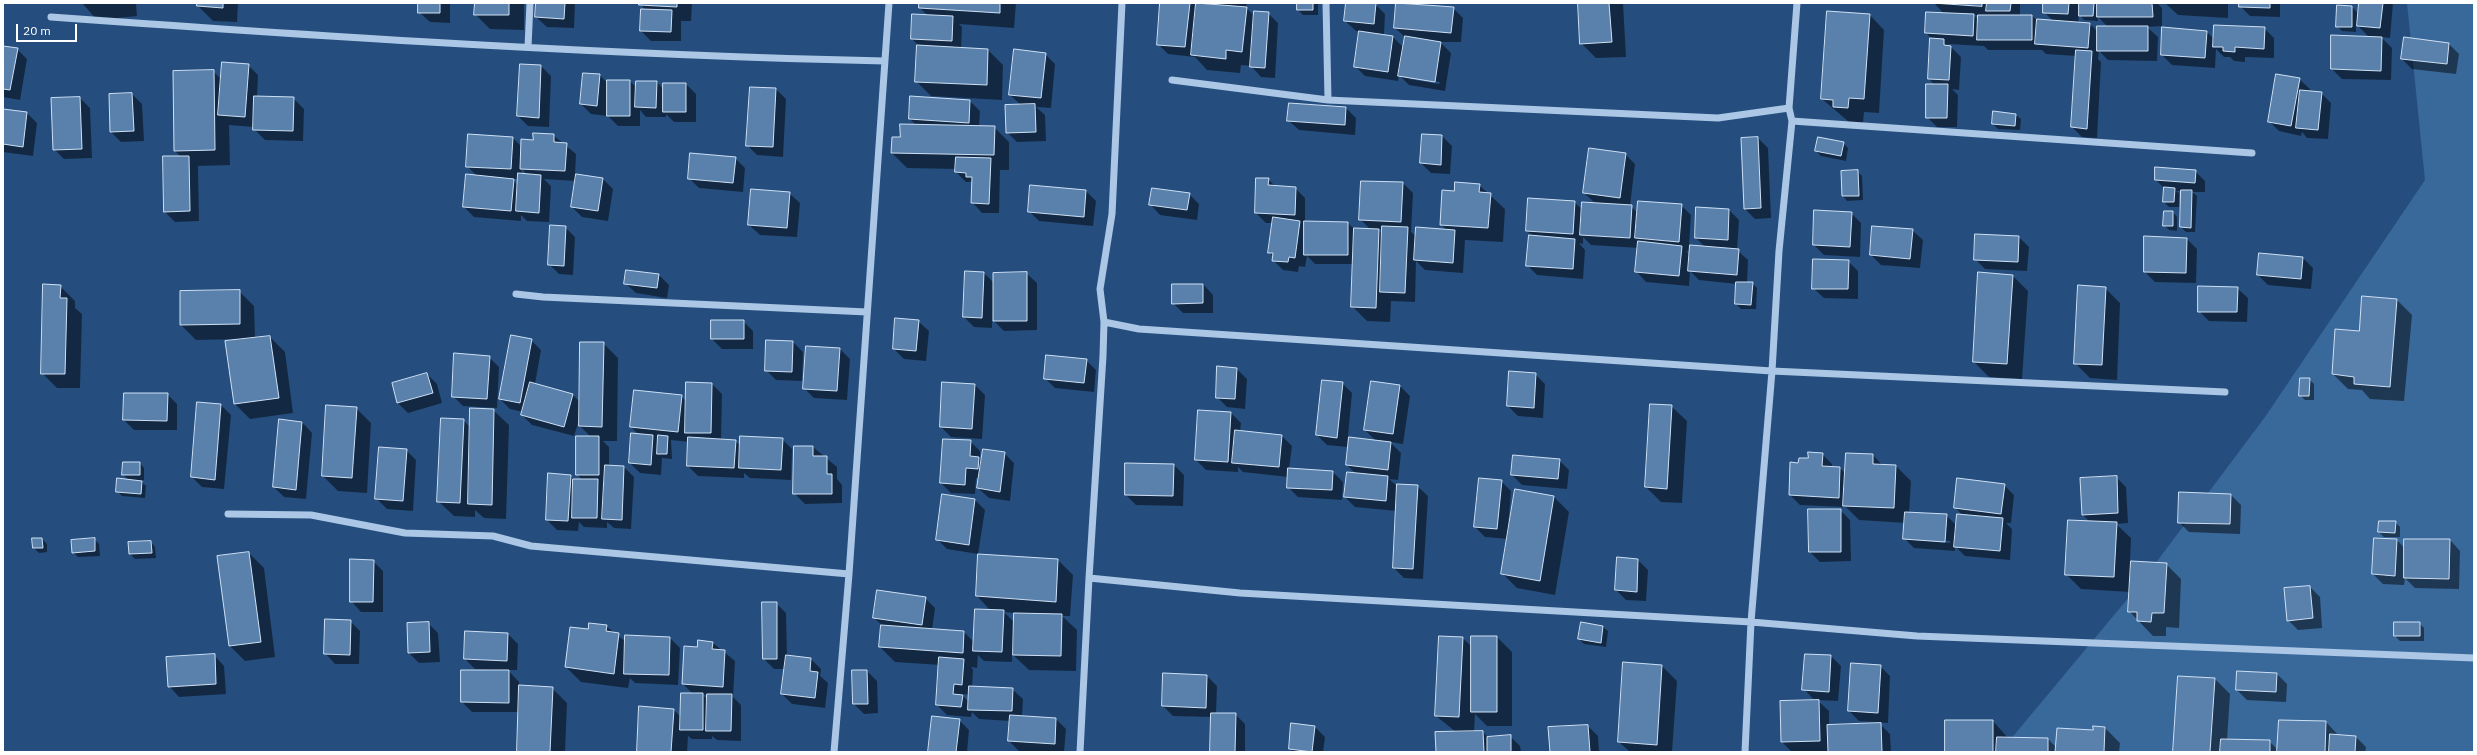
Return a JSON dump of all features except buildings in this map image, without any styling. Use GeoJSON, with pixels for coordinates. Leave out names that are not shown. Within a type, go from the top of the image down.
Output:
{"type":"FeatureCollection","features":[{"type":"Feature","properties":{"kind":"street"},"geometry":{"type":"LineString","coordinates":[[528,47],[530,3]]}},
{"type":"Feature","properties":{"kind":"street"},"geometry":{"type":"LineString","coordinates":[[834,752],[849,574],[889,3]]}},
{"type":"Feature","properties":{"kind":"street"},"geometry":{"type":"LineString","coordinates":[[1080,752],[1104,322],[1100,289],[1112,214],[1122,3]]}},
{"type":"Feature","properties":{"kind":"street"},"geometry":{"type":"LineString","coordinates":[[1326,3],[1328,100]]}},
{"type":"Feature","properties":{"kind":"street"},"geometry":{"type":"LineString","coordinates":[[1745,752],[1751,622],[1772,371],[1778,251],[1792,121],[1789,108],[1797,3]]}},
{"type":"Feature","properties":{"kind":"street"},"geometry":{"type":"LineString","coordinates":[[51,17],[700,57],[885,61]]}},
{"type":"Feature","properties":{"kind":"street"},"geometry":{"type":"LineString","coordinates":[[1172,80],[1328,100],[1718,118],[1789,108]]}},
{"type":"Feature","properties":{"kind":"street"},"geometry":{"type":"LineString","coordinates":[[1792,121],[2252,153]]}},
{"type":"Feature","properties":{"kind":"street"},"geometry":{"type":"LineString","coordinates":[[516,294],[543,297],[867,312]]}},
{"type":"Feature","properties":{"kind":"street"},"geometry":{"type":"LineString","coordinates":[[1104,322],[1139,329],[1772,371],[2225,392]]}},
{"type":"Feature","properties":{"kind":"street"},"geometry":{"type":"LineString","coordinates":[[228,514],[311,516],[405,533],[493,536],[531,546],[849,574]]}},
{"type":"Feature","properties":{"kind":"street"},"geometry":{"type":"LineString","coordinates":[[1089,578],[1240,593],[1751,622],[1918,636],[2474,658]]}},
{"type":"Feature","properties":{"kind":"shaded area"},"geometry":{"type":"Polygon","coordinates":[[[2407,3],[2474,3],[2474,752],[2000,752],[2140,584],[2265,417],[2425,180],[2407,3]]]}}]}
